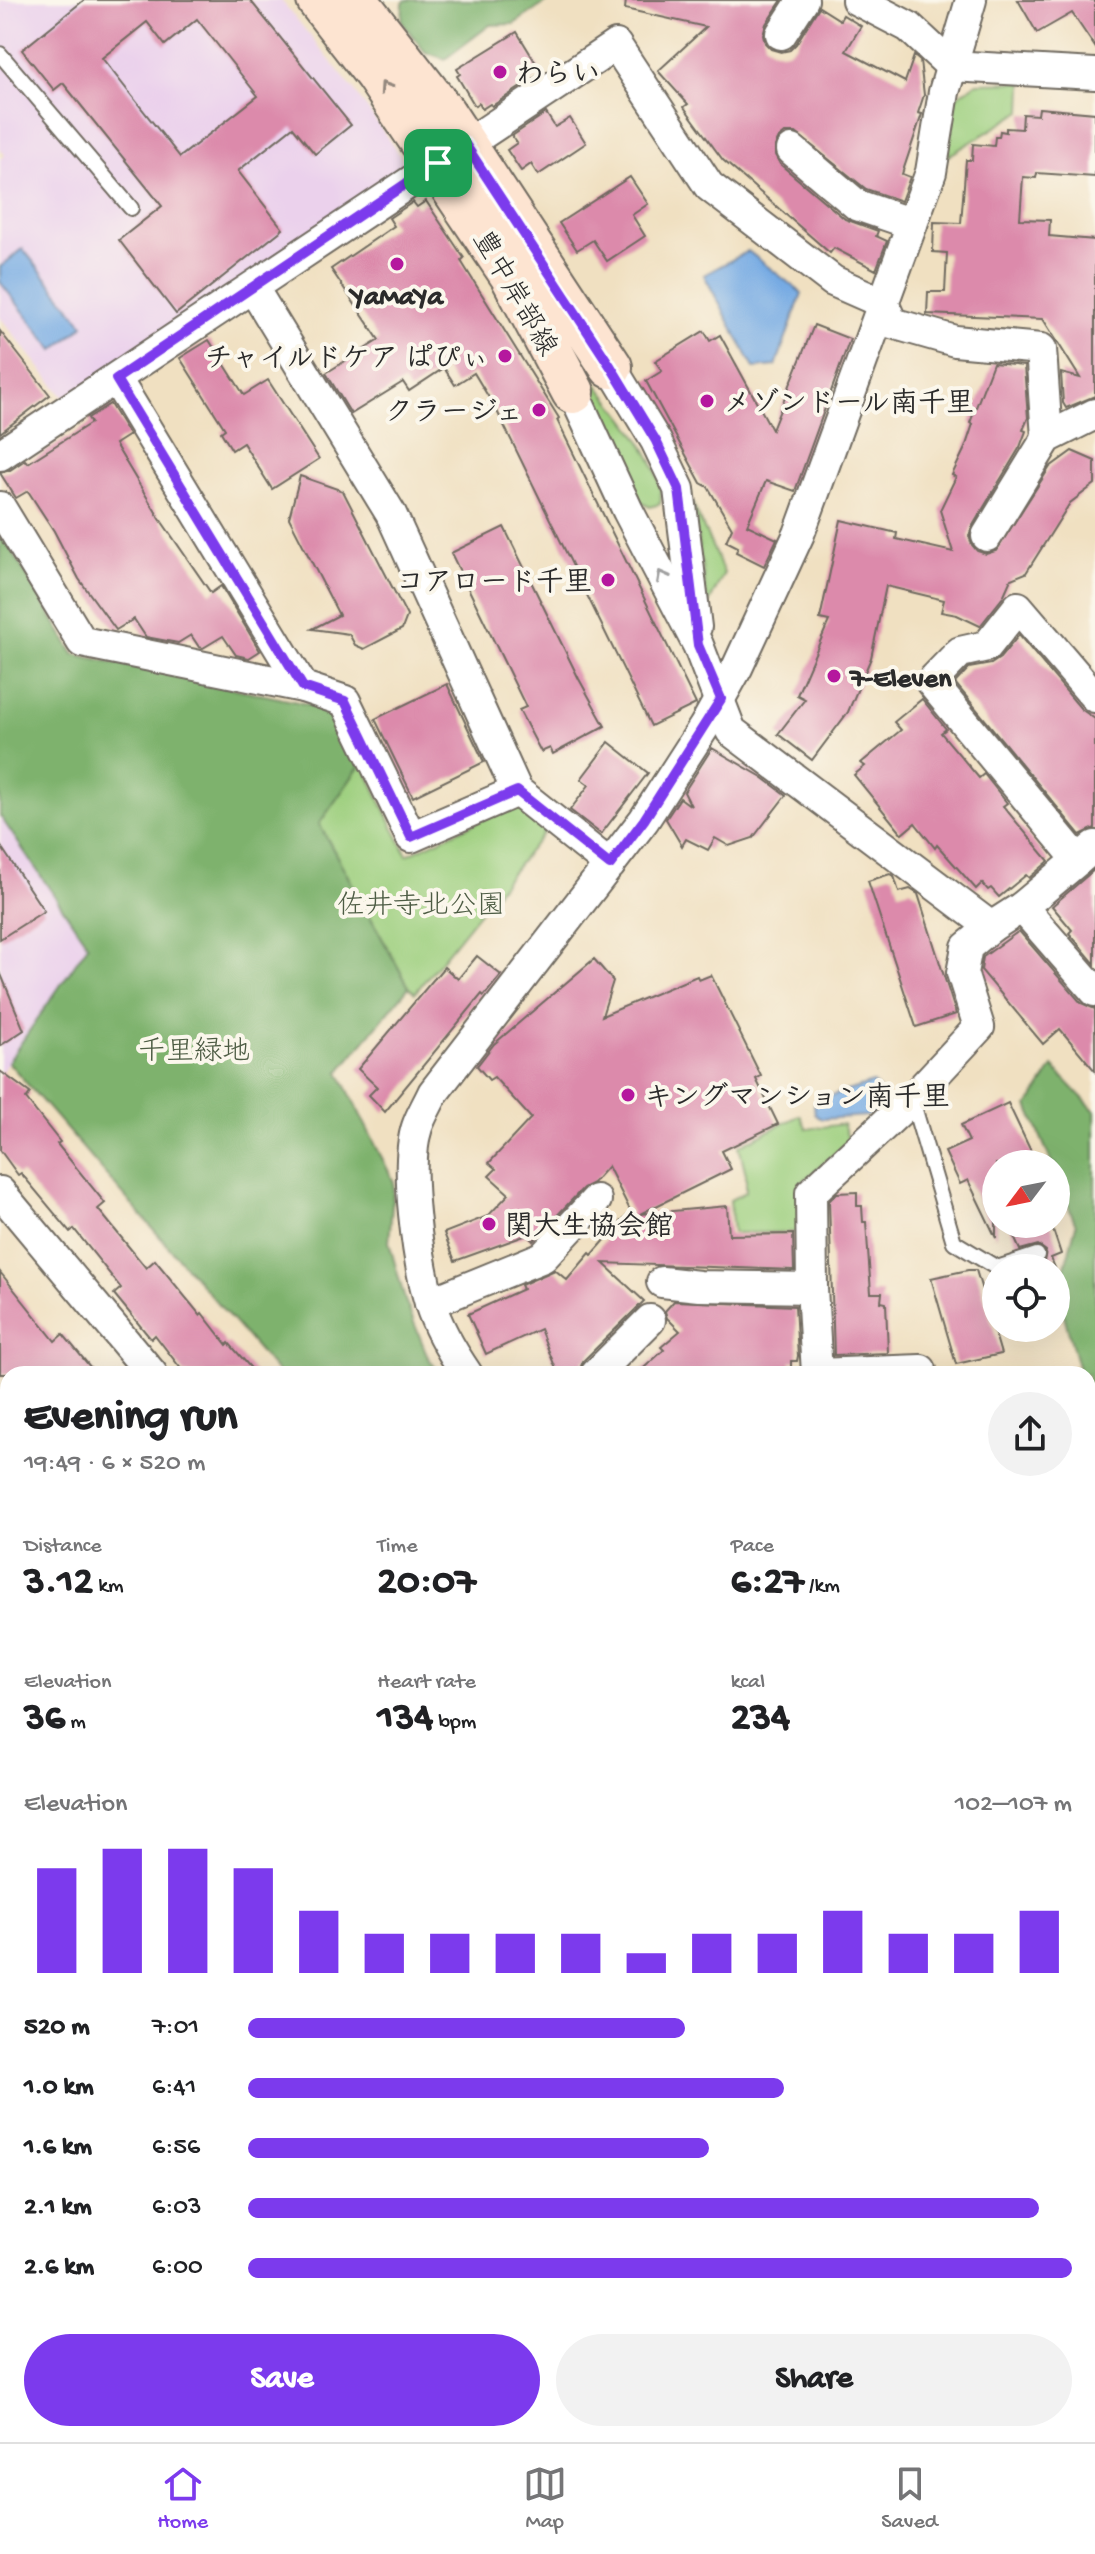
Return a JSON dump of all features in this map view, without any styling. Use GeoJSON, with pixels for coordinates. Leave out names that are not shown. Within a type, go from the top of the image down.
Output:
{"type":"FeatureCollection","features":[{"type":"Feature","properties":{"kind":"street","name":"豊中岸部線"},"geometry":{"type":"LineString","coordinates":[[318,0],[375,73],[452,154],[573,392]]}},
{"type":"Feature","properties":{"kind":"street","name":"豊中岸部線"},"geometry":{"type":"LineString","coordinates":[[356,0],[452,154],[611,367]]}},
{"type":"Feature","properties":{"kind":"street"},"geometry":{"type":"LineString","coordinates":[[781,34],[803,0]]}},
{"type":"Feature","properties":{"kind":"street"},"geometry":{"type":"LineString","coordinates":[[462,1366],[448,1346],[430,1303],[414,1215],[411,1163],[416,1128],[433,1093],[644,820],[721,699],[799,534],[931,172],[944,92],[971,0]]}},
{"type":"Feature","properties":{"kind":"street"},"geometry":{"type":"LineString","coordinates":[[869,3],[909,27],[951,66],[1095,74]]}},
{"type":"Feature","properties":{"kind":"street"},"geometry":{"type":"LineString","coordinates":[[0,455],[616,45],[709,186],[833,281],[883,303],[892,323],[955,341],[1041,349],[1047,438],[1023,500],[987,536]]}},
{"type":"Feature","properties":{"kind":"street"},"geometry":{"type":"LineString","coordinates":[[792,150],[857,205],[912,224]]}},
{"type":"Feature","properties":{"kind":"street"},"geometry":{"type":"LineString","coordinates":[[253,288],[391,514],[517,791],[610,865]]}},
{"type":"Feature","properties":{"kind":"street"},"geometry":{"type":"LineString","coordinates":[[611,367],[656,441],[679,489],[698,645]]}},
{"type":"Feature","properties":{"kind":"street"},"geometry":{"type":"LineString","coordinates":[[116,379],[303,687]]}},
{"type":"Feature","properties":{"kind":"street"},"geometry":{"type":"LineString","coordinates":[[573,392],[628,511],[698,645],[731,731],[991,927]]}},
{"type":"Feature","properties":{"kind":"street"},"geometry":{"type":"LineString","coordinates":[[1047,438],[1095,414]]}},
{"type":"Feature","properties":{"kind":"street"},"geometry":{"type":"LineString","coordinates":[[628,511],[650,522],[669,514],[679,489]]}},
{"type":"Feature","properties":{"kind":"street"},"geometry":{"type":"LineString","coordinates":[[0,507],[82,642],[303,687],[345,701],[411,837],[517,791]]}},
{"type":"Feature","properties":{"kind":"street"},"geometry":{"type":"LineString","coordinates":[[817,1366],[811,1193],[912,1099],[979,1027],[962,973],[967,947],[1022,907],[1086,853],[931,682],[960,652],[987,646],[1018,607],[1095,697]]}},
{"type":"Feature","properties":{"kind":"street"},"geometry":{"type":"LineString","coordinates":[[1022,907],[1095,991]]}},
{"type":"Feature","properties":{"kind":"street"},"geometry":{"type":"LineString","coordinates":[[0,1192],[145,1366]]}},
{"type":"Feature","properties":{"kind":"street"},"geometry":{"type":"LineString","coordinates":[[430,1303],[543,1257],[596,1200]]}},
{"type":"Feature","properties":{"kind":"street"},"geometry":{"type":"LineString","coordinates":[[662,1282],[699,1286],[812,1288]]}},
{"type":"Feature","properties":{"kind":"street"},"geometry":{"type":"LineString","coordinates":[[602,1366],[632,1327]]}},
{"type":"Feature","properties":{"kind":"lane"},"geometry":{"type":"LineString","coordinates":[[0,54],[131,208]]}},
{"type":"Feature","properties":{"kind":"lane"},"geometry":{"type":"LineString","coordinates":[[912,1099],[954,1242],[982,1259]]}},
{"type":"Feature","properties":{"kind":"shaded area"},"geometry":{"type":"Polygon","coordinates":[[[0,0],[281,0],[354,90],[403,160],[401,175],[65,399],[0,317],[0,159],[5,155],[0,149],[0,0]]]}},
{"type":"Feature","properties":{"kind":"shaded area"},"geometry":{"type":"Polygon","coordinates":[[[0,816],[88,945],[0,1074],[0,816]]]}},
{"type":"Feature","properties":{"kind":"green space"},"geometry":{"type":"Polygon","coordinates":[[[406,0],[547,2],[514,24],[490,25],[445,59],[425,52],[402,22],[403,3],[406,0]]]}},
{"type":"Feature","properties":{"kind":"green space"},"geometry":{"type":"Polygon","coordinates":[[[1023,82],[1022,111],[948,156],[956,97],[977,83],[1023,82]]]}},
{"type":"Feature","properties":{"kind":"green space"},"geometry":{"type":"Polygon","coordinates":[[[596,383],[649,456],[657,473],[660,504],[650,507],[639,502],[631,490],[592,386],[596,383]]]}},
{"type":"Feature","properties":{"kind":"green space"},"geometry":{"type":"Polygon","coordinates":[[[692,502],[724,573],[708,605],[692,502]]]}},
{"type":"Feature","properties":{"kind":"green space","name":"千里緑地"},"geometry":{"type":"Polygon","coordinates":[[[0,531],[74,654],[335,710],[362,763],[319,824],[409,987],[339,1072],[394,1182],[389,1242],[405,1300],[434,1366],[272,1366],[8,1062],[88,945],[0,816],[0,531]]]}},
{"type":"Feature","properties":{"kind":"green space","name":"佐井寺北公園"},"geometry":{"type":"Polygon","coordinates":[[[362,763],[407,855],[503,810],[521,808],[545,831],[415,993],[319,824],[362,763]]]}},
{"type":"Feature","properties":{"kind":"green space"},"geometry":{"type":"Polygon","coordinates":[[[1053,1067],[1095,1111],[1095,1366],[1078,1366],[1070,1337],[1068,1254],[1076,1225],[1070,1210],[1070,1150],[1046,1150],[1028,1106],[1053,1067]]]}},
{"type":"Feature","properties":{"kind":"green space"},"geometry":{"type":"Polygon","coordinates":[[[800,1115],[807,1129],[843,1124],[849,1141],[799,1185],[802,1232],[733,1233],[730,1200],[746,1192],[746,1174],[739,1146],[800,1115]]]}},
{"type":"Feature","properties":{"kind":"water"},"geometry":{"type":"Polygon","coordinates":[[[23,249],[84,325],[54,350],[0,282],[0,267],[23,249]]]}},
{"type":"Feature","properties":{"kind":"water"},"geometry":{"type":"Polygon","coordinates":[[[748,251],[802,293],[776,366],[754,368],[704,275],[748,251]]]}},
{"type":"Feature","properties":{"kind":"water"},"geometry":{"type":"Polygon","coordinates":[[[873,1083],[882,1093],[881,1108],[867,1116],[822,1119],[815,1115],[814,1105],[824,1098],[873,1083]]]}},
{"type":"Feature","properties":{"kind":"building"},"geometry":{"type":"Polygon","coordinates":[[[84,0],[250,0],[351,125],[315,154],[293,127],[238,171],[283,229],[176,314],[119,240],[162,206],[63,83],[54,90],[22,50],[84,0]],[[197,19],[165,45],[147,22],[102,58],[180,157],[258,96],[197,19]]]}},
{"type":"Feature","properties":{"kind":"building"},"geometry":{"type":"Polygon","coordinates":[[[626,0],[782,0],[763,34],[765,43],[771,49],[781,52],[790,50],[796,44],[819,7],[840,20],[843,15],[861,26],[846,51],[905,82],[914,56],[920,61],[924,95],[918,113],[922,114],[902,174],[910,177],[901,201],[866,189],[796,133],[785,133],[775,146],[775,155],[780,164],[845,219],[878,231],[876,236],[887,241],[876,270],[834,248],[830,253],[723,160],[684,107],[688,104],[658,71],[706,27],[625,9],[626,0]]]}},
{"type":"Feature","properties":{"kind":"building"},"geometry":{"type":"Polygon","coordinates":[[[1018,0],[1095,0],[1095,47],[1072,13],[1037,33],[1018,0]]]}},
{"type":"Feature","properties":{"kind":"building","name":"わらい"},"geometry":{"type":"Polygon","coordinates":[[[517,32],[542,73],[492,106],[490,104],[482,109],[479,103],[475,106],[457,76],[460,74],[457,69],[517,32]]]}},
{"type":"Feature","properties":{"kind":"building"},"geometry":{"type":"Polygon","coordinates":[[[1039,108],[1095,113],[1095,177],[1037,173],[1036,178],[1023,177],[1020,219],[1050,220],[1049,236],[1095,240],[1095,396],[1066,408],[1061,373],[1080,378],[1043,319],[927,314],[928,292],[945,292],[947,253],[933,252],[934,222],[961,223],[966,160],[972,160],[973,144],[994,146],[995,137],[999,137],[1000,131],[1006,132],[1006,128],[1022,129],[1023,114],[1038,115],[1039,108]]]}},
{"type":"Feature","properties":{"kind":"building"},"geometry":{"type":"Polygon","coordinates":[[[546,113],[555,127],[570,118],[586,143],[538,175],[531,164],[521,171],[507,150],[517,143],[512,136],[546,113]]]}},
{"type":"Feature","properties":{"kind":"building"},"geometry":{"type":"Polygon","coordinates":[[[630,177],[648,204],[632,215],[645,236],[607,261],[593,240],[577,250],[559,223],[630,177]]]}},
{"type":"Feature","properties":{"kind":"building"},"geometry":{"type":"Polygon","coordinates":[[[426,201],[464,258],[461,261],[559,418],[557,420],[696,704],[651,726],[497,411],[474,373],[455,385],[444,368],[409,391],[403,382],[351,414],[326,373],[379,340],[331,269],[394,226],[389,218],[413,202],[417,207],[426,201]]]}},
{"type":"Feature","properties":{"kind":"building"},"geometry":{"type":"Polygon","coordinates":[[[814,325],[850,339],[795,491],[766,481],[747,525],[777,539],[764,566],[736,552],[738,547],[726,541],[732,528],[708,487],[701,483],[646,381],[662,371],[655,361],[704,331],[710,341],[720,335],[772,430],[814,325]]]}},
{"type":"Feature","properties":{"kind":"building"},"geometry":{"type":"Polygon","coordinates":[[[0,331],[50,395],[0,433],[0,331]]]}},
{"type":"Feature","properties":{"kind":"building"},"geometry":{"type":"Polygon","coordinates":[[[209,340],[244,395],[268,380],[319,459],[272,489],[243,443],[232,450],[221,432],[225,429],[180,358],[209,340]]]}},
{"type":"Feature","properties":{"kind":"building"},"geometry":{"type":"Polygon","coordinates":[[[993,363],[1024,366],[1028,418],[1020,447],[972,527],[969,536],[977,551],[986,554],[996,551],[1050,467],[1072,451],[1095,461],[1095,484],[1070,503],[1026,573],[1011,579],[1003,597],[980,626],[957,615],[941,612],[944,600],[886,586],[871,658],[848,712],[812,760],[778,734],[805,699],[797,695],[829,621],[820,619],[841,520],[897,533],[896,539],[953,552],[940,510],[956,477],[952,475],[965,448],[973,424],[970,423],[993,363]]]}},
{"type":"Feature","properties":{"kind":"building"},"geometry":{"type":"Polygon","coordinates":[[[110,404],[129,435],[115,444],[160,519],[211,593],[221,586],[260,651],[249,658],[236,655],[223,636],[203,648],[191,635],[178,643],[146,637],[134,619],[116,630],[79,579],[54,531],[28,491],[16,498],[0,473],[25,460],[28,463],[91,423],[88,418],[110,404]]]}},
{"type":"Feature","properties":{"kind":"building"},"geometry":{"type":"Polygon","coordinates":[[[300,476],[343,491],[407,616],[402,629],[364,649],[355,645],[349,634],[312,629],[339,615],[289,518],[300,476]]]}},
{"type":"Feature","properties":{"kind":"building"},"geometry":{"type":"Polygon","coordinates":[[[504,527],[605,726],[553,754],[550,748],[541,752],[519,710],[526,707],[451,553],[504,527]]]}},
{"type":"Feature","properties":{"kind":"building"},"geometry":{"type":"Polygon","coordinates":[[[1019,635],[1081,709],[1095,719],[1095,828],[1080,835],[955,683],[969,668],[991,664],[1000,658],[1019,635]]]}},
{"type":"Feature","properties":{"kind":"building"},"geometry":{"type":"Polygon","coordinates":[[[447,684],[484,762],[413,797],[375,719],[447,684]]]}},
{"type":"Feature","properties":{"kind":"building"},"geometry":{"type":"Polygon","coordinates":[[[922,699],[946,729],[941,733],[979,778],[984,774],[1007,803],[1003,806],[1049,861],[999,897],[982,883],[976,889],[915,823],[902,834],[854,775],[865,766],[861,763],[901,730],[894,722],[922,699]]]}},
{"type":"Feature","properties":{"kind":"building"},"geometry":{"type":"Polygon","coordinates":[[[609,742],[648,773],[601,834],[570,810],[589,785],[581,779],[609,742]]]}},
{"type":"Feature","properties":{"kind":"building"},"geometry":{"type":"Polygon","coordinates":[[[712,748],[786,795],[753,838],[729,846],[715,838],[708,850],[686,839],[682,846],[666,819],[680,798],[691,806],[684,792],[712,748]]]}},
{"type":"Feature","properties":{"kind":"building"},"geometry":{"type":"Polygon","coordinates":[[[0,845],[44,911],[0,939],[0,845]]]}},
{"type":"Feature","properties":{"kind":"building"},"geometry":{"type":"Polygon","coordinates":[[[1095,869],[1095,964],[1069,933],[1072,930],[1052,906],[1095,869]]]}},
{"type":"Feature","properties":{"kind":"building"},"geometry":{"type":"Polygon","coordinates":[[[890,874],[894,876],[899,892],[910,889],[918,894],[956,1014],[916,1027],[868,881],[890,874]]]}},
{"type":"Feature","properties":{"kind":"building"},"geometry":{"type":"Polygon","coordinates":[[[1019,931],[1081,1003],[1095,1009],[1095,1071],[1060,1029],[1043,1044],[981,970],[983,957],[1019,931]]]}},
{"type":"Feature","properties":{"kind":"building"},"geometry":{"type":"Polygon","coordinates":[[[477,956],[501,975],[385,1112],[369,1095],[377,1087],[358,1069],[444,967],[458,979],[477,956]]]}},
{"type":"Feature","properties":{"kind":"building"},"geometry":{"type":"Polygon","coordinates":[[[594,959],[613,981],[602,1016],[697,976],[699,980],[711,975],[761,1076],[756,1079],[778,1124],[722,1151],[731,1169],[640,1214],[727,1206],[729,1235],[793,1234],[794,1270],[603,1263],[644,1301],[581,1366],[555,1366],[540,1329],[486,1354],[468,1314],[523,1289],[521,1285],[555,1270],[567,1280],[627,1215],[632,1214],[608,1166],[533,1241],[527,1235],[455,1261],[444,1233],[488,1216],[509,1194],[489,1176],[496,1169],[489,1163],[531,1118],[494,1077],[489,1080],[477,1066],[494,1044],[594,959]]]}},
{"type":"Feature","properties":{"kind":"building"},"geometry":{"type":"Polygon","coordinates":[[[0,972],[24,1030],[0,1046],[0,972]]]}},
{"type":"Feature","properties":{"kind":"building"},"geometry":{"type":"Polygon","coordinates":[[[0,1071],[30,1093],[26,1099],[60,1142],[57,1144],[105,1203],[98,1209],[146,1268],[155,1260],[200,1315],[202,1313],[227,1345],[229,1343],[249,1366],[179,1366],[155,1335],[151,1339],[114,1294],[121,1288],[74,1229],[70,1232],[21,1173],[18,1175],[0,1150],[0,1071]]]}},
{"type":"Feature","properties":{"kind":"building"},"geometry":{"type":"Polygon","coordinates":[[[1008,1103],[1030,1150],[982,1150],[982,1209],[968,1180],[960,1184],[945,1152],[969,1141],[961,1125],[1008,1103]]]}},
{"type":"Feature","properties":{"kind":"building"},"geometry":{"type":"Polygon","coordinates":[[[857,1192],[857,1206],[862,1206],[863,1222],[866,1222],[871,1293],[882,1293],[881,1302],[886,1303],[888,1353],[834,1355],[829,1201],[837,1193],[857,1192]]]}},
{"type":"Feature","properties":{"kind":"building"},"geometry":{"type":"Polygon","coordinates":[[[1014,1238],[1056,1238],[1061,1254],[1045,1254],[1038,1245],[1020,1250],[1014,1238]]]}},
{"type":"Feature","properties":{"kind":"building"},"geometry":{"type":"Polygon","coordinates":[[[976,1270],[982,1290],[982,1342],[997,1342],[1001,1354],[956,1364],[931,1278],[976,1270]]]}},
{"type":"Feature","properties":{"kind":"building"},"geometry":{"type":"Polygon","coordinates":[[[0,1272],[55,1341],[63,1334],[89,1366],[0,1366],[0,1272]]]}},
{"type":"Feature","properties":{"kind":"building"},"geometry":{"type":"Polygon","coordinates":[[[674,1301],[795,1306],[797,1361],[791,1361],[791,1366],[646,1366],[664,1350],[661,1347],[680,1331],[667,1318],[665,1311],[674,1301]]]}},
{"type":"Feature","properties":{"kind":"place","name":"わらい"},"geometry":{"type":"Point","coordinates":[500,72]}},
{"type":"Feature","properties":{"kind":"place","name":"YaMaYa"},"geometry":{"type":"Point","coordinates":[397,264]}},
{"type":"Feature","properties":{"kind":"place","name":"チャイルドケア ぱぴぃ"},"geometry":{"type":"Point","coordinates":[505,356]}},
{"type":"Feature","properties":{"kind":"place","name":"メゾンドール南千里"},"geometry":{"type":"Point","coordinates":[707,401]}},
{"type":"Feature","properties":{"kind":"place","name":"クラージェ"},"geometry":{"type":"Point","coordinates":[539,410]}},
{"type":"Feature","properties":{"kind":"place","name":"コアロード千里"},"geometry":{"type":"Point","coordinates":[608,580]}},
{"type":"Feature","properties":{"kind":"place","name":"7-Eleven"},"geometry":{"type":"Point","coordinates":[834,676]}},
{"type":"Feature","properties":{"kind":"place","name":"キングマンション南千里"},"geometry":{"type":"Point","coordinates":[628,1095]}},
{"type":"Feature","properties":{"kind":"place","name":"関大生協会館"},"geometry":{"type":"Point","coordinates":[489,1224]}},
{"type":"Feature","properties":{"kind":"route"},"geometry":{"type":"LineString","coordinates":[[465,144],[611,367],[656,441],[679,489],[698,645],[721,699],[644,820],[610,865],[517,791],[411,837],[345,701],[303,687],[116,379],[438,163],[465,144]]}}]}
